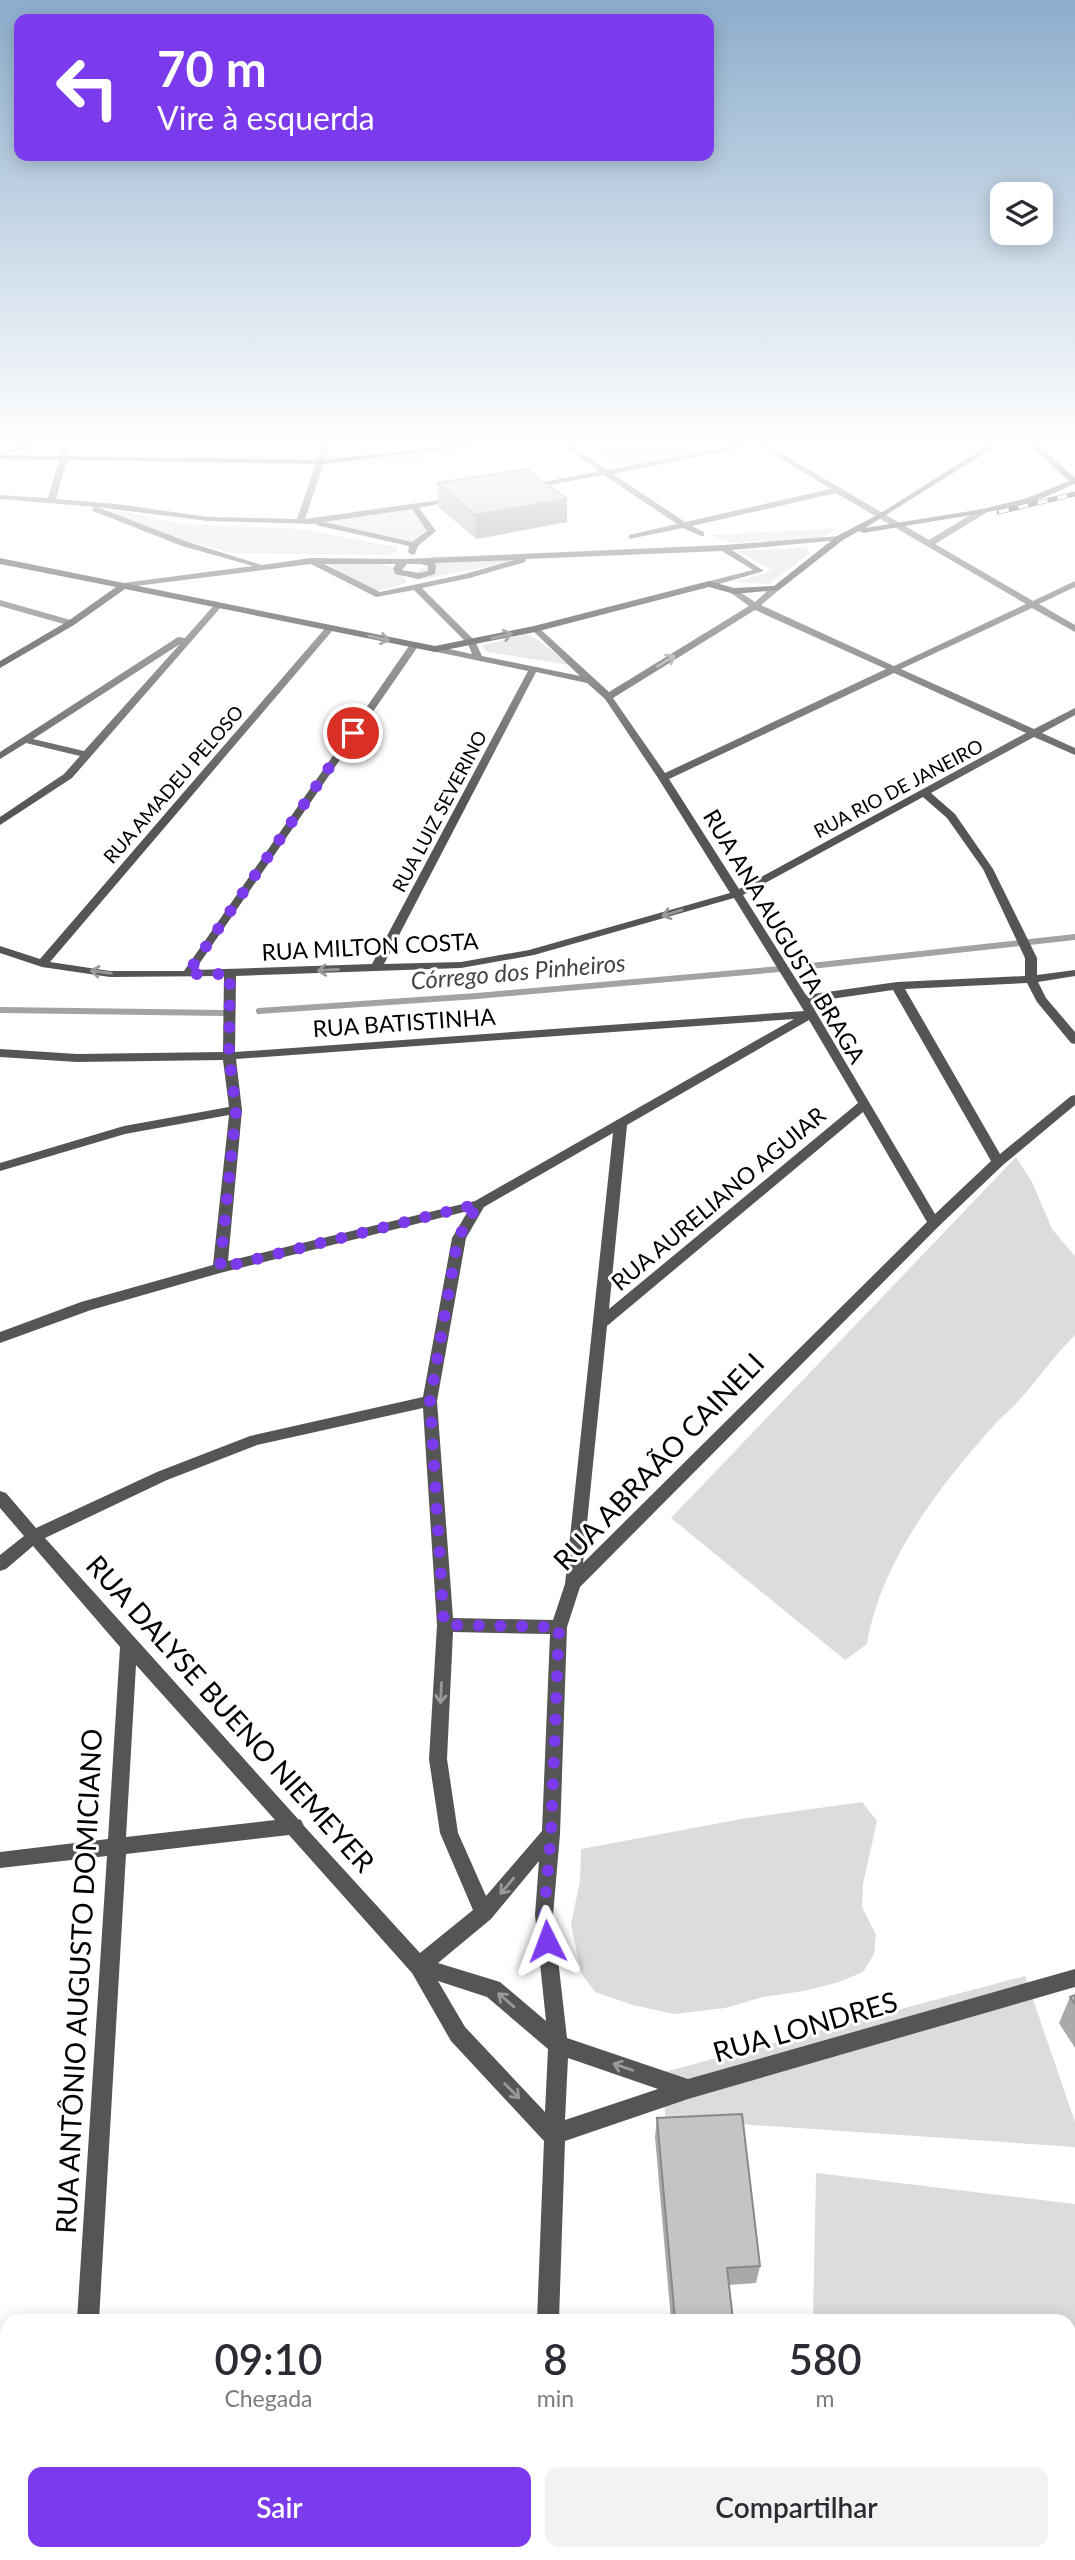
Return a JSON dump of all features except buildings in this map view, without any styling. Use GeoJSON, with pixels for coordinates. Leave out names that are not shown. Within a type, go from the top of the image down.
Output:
{"type":"FeatureCollection","features":[{"type":"Feature","properties":{"kind":"main road"},"geometry":{"type":"LineString","coordinates":[[16,564],[435,649],[535,629],[709,584],[734,591],[776,588],[807,564]]}},
{"type":"Feature","properties":{"kind":"main road"},"geometry":{"type":"LineString","coordinates":[[0,572],[27,567]]}},
{"type":"Feature","properties":{"kind":"main road"},"geometry":{"type":"LineString","coordinates":[[0,665],[71,623],[123,586]]}},
{"type":"Feature","properties":{"kind":"street"},"geometry":{"type":"LineString","coordinates":[[255,564],[263,567]]}},
{"type":"Feature","properties":{"kind":"street"},"geometry":{"type":"LineString","coordinates":[[123,586],[283,564]]}},
{"type":"Feature","properties":{"kind":"street"},"geometry":{"type":"LineString","coordinates":[[318,564],[375,594],[417,588],[511,564]]}},
{"type":"Feature","properties":{"kind":"street"},"geometry":{"type":"LineString","coordinates":[[402,564],[397,568],[398,572],[418,576],[434,568],[430,564]]}},
{"type":"Feature","properties":{"kind":"street"},"geometry":{"type":"LineString","coordinates":[[709,584],[761,569],[753,564]]}},
{"type":"Feature","properties":{"kind":"street"},"geometry":{"type":"LineString","coordinates":[[964,564],[1075,629]]}},
{"type":"Feature","properties":{"kind":"street"},"geometry":{"type":"LineString","coordinates":[[418,576],[417,588],[472,643],[478,658]]}},
{"type":"Feature","properties":{"kind":"street"},"geometry":{"type":"LineString","coordinates":[[663,778],[1075,584]]}},
{"type":"Feature","properties":{"kind":"street"},"geometry":{"type":"LineString","coordinates":[[608,697],[755,606],[776,588]]}},
{"type":"Feature","properties":{"kind":"street"},"geometry":{"type":"LineString","coordinates":[[734,591],[755,606],[1075,752]]}},
{"type":"Feature","properties":{"kind":"street"},"geometry":{"type":"LineString","coordinates":[[0,603],[71,623]]}},
{"type":"Feature","properties":{"kind":"street"},"geometry":{"type":"LineString","coordinates":[[0,822],[68,776],[218,606]]}},
{"type":"Feature","properties":{"kind":"street","name":"RUA AMADEU PELOSO"},"geometry":{"type":"LineString","coordinates":[[42,964],[330,628]]}},
{"type":"Feature","properties":{"kind":"street"},"geometry":{"type":"LineString","coordinates":[[0,756],[195,629]]}},
{"type":"Feature","properties":{"kind":"street","name":"RUA ANA AUGUSTA BRAGA"},"geometry":{"type":"LineString","coordinates":[[535,629],[608,697],[663,778],[803,999],[934,1223]]}},
{"type":"Feature","properties":{"kind":"street"},"geometry":{"type":"LineString","coordinates":[[187,974],[414,645]]}},
{"type":"Feature","properties":{"kind":"street"},"geometry":{"type":"LineString","coordinates":[[435,649],[589,681]]}},
{"type":"Feature","properties":{"kind":"street","name":"RUA LUIZ SEVERINO"},"geometry":{"type":"LineString","coordinates":[[376,968],[533,670]]}},
{"type":"Feature","properties":{"kind":"street","name":"RUA RIO DE JANEIRO"},"geometry":{"type":"LineString","coordinates":[[737,894],[1075,711]]}},
{"type":"Feature","properties":{"kind":"street"},"geometry":{"type":"LineString","coordinates":[[23,740],[87,755]]}},
{"type":"Feature","properties":{"kind":"street"},"geometry":{"type":"LineString","coordinates":[[926,794],[951,816],[988,869],[1031,958],[1031,976],[1041,999],[1075,1040]]}},
{"type":"Feature","properties":{"kind":"street","name":"RUA MILTON COSTA"},"geometry":{"type":"LineString","coordinates":[[0,949],[42,964],[110,974],[230,974],[461,965],[530,953],[737,894]]}},
{"type":"Feature","properties":{"kind":"street"},"geometry":{"type":"LineString","coordinates":[[803,999],[897,986],[1075,973]]}},
{"type":"Feature","properties":{"kind":"street"},"geometry":{"type":"LineString","coordinates":[[220,1268],[236,1110],[229,1056],[230,974]]}},
{"type":"Feature","properties":{"kind":"street"},"geometry":{"type":"LineString","coordinates":[[897,986],[998,1162]]}},
{"type":"Feature","properties":{"kind":"street"},"geometry":{"type":"LineString","coordinates":[[0,1338],[86,1306],[220,1268],[478,1204],[810,1015]]}},
{"type":"Feature","properties":{"kind":"street","name":"RUA BATISTINHA"},"geometry":{"type":"LineString","coordinates":[[0,1054],[77,1058],[229,1056],[810,1015]]}},
{"type":"Feature","properties":{"kind":"street","name":"RUA ABRAÃO CAINELI"},"geometry":{"type":"LineString","coordinates":[[548,2314],[558,2045],[544,1915],[551,1834],[559,1627],[573,1584],[934,1223],[998,1162],[1075,1099]]}},
{"type":"Feature","properties":{"kind":"street","name":"RUA AURELIANO AGUIAR"},"geometry":{"type":"LineString","coordinates":[[600,1324],[863,1105]]}},
{"type":"Feature","properties":{"kind":"street"},"geometry":{"type":"LineString","coordinates":[[0,1167],[124,1130],[236,1110]]}},
{"type":"Feature","properties":{"kind":"street"},"geometry":{"type":"LineString","coordinates":[[573,1584],[621,1122]]}},
{"type":"Feature","properties":{"kind":"street"},"geometry":{"type":"LineString","coordinates":[[478,1204],[458,1238],[430,1401],[444,1625],[438,1759],[449,1833],[484,1913]]}},
{"type":"Feature","properties":{"kind":"street"},"geometry":{"type":"LineString","coordinates":[[0,1564],[36,1535],[162,1476],[255,1440],[430,1401]]}},
{"type":"Feature","properties":{"kind":"street","name":"RUA DALYSE BUENO NIEMEYER"},"geometry":{"type":"LineString","coordinates":[[0,1497],[36,1535],[129,1645],[419,1966],[458,2034],[553,2135]]}},
{"type":"Feature","properties":{"kind":"street"},"geometry":{"type":"LineString","coordinates":[[444,1625],[559,1627]]}},
{"type":"Feature","properties":{"kind":"street","name":"RUA ANTÔNIO AUGUSTO DOMICIANO"},"geometry":{"type":"LineString","coordinates":[[88,2314],[129,1645]]}},
{"type":"Feature","properties":{"kind":"street"},"geometry":{"type":"LineString","coordinates":[[0,1860],[295,1826]]}},
{"type":"Feature","properties":{"kind":"street"},"geometry":{"type":"LineString","coordinates":[[419,1966],[484,1913],[551,1834]]}},
{"type":"Feature","properties":{"kind":"street"},"geometry":{"type":"LineString","coordinates":[[419,1966],[493,1989],[558,2045],[688,2089]]}},
{"type":"Feature","properties":{"kind":"street","name":"RUA LONDRES"},"geometry":{"type":"LineString","coordinates":[[553,2135],[688,2089],[1075,1978]]}},
{"type":"Feature","properties":{"kind":"shaded area"},"geometry":{"type":"Polygon","coordinates":[[[328,564],[379,564],[402,572],[407,583],[374,592],[328,564]]]}},
{"type":"Feature","properties":{"kind":"shaded area"},"geometry":{"type":"Polygon","coordinates":[[[498,564],[412,581],[419,570],[431,565],[498,564]]]}},
{"type":"Feature","properties":{"kind":"shaded area"},"geometry":{"type":"Polygon","coordinates":[[[761,564],[795,564],[769,584],[732,582],[772,571],[761,564]]]}},
{"type":"Feature","properties":{"kind":"shaded area"},"geometry":{"type":"Polygon","coordinates":[[[526,634],[570,665],[488,652],[481,646],[526,634]]]}},
{"type":"Feature","properties":{"kind":"shaded area"},"geometry":{"type":"Polygon","coordinates":[[[1016,1157],[1032,1182],[1052,1229],[1075,1256],[1075,1335],[976,1446],[935,1497],[916,1525],[885,1583],[867,1644],[845,1660],[671,1518],[1016,1157]]]}},
{"type":"Feature","properties":{"kind":"shaded area"},"geometry":{"type":"Polygon","coordinates":[[[862,1802],[877,1821],[863,1884],[862,1907],[876,1935],[874,1954],[863,1972],[839,1982],[804,1991],[763,1997],[725,2008],[674,2014],[633,2005],[595,1992],[581,1973],[571,1924],[580,1881],[581,1849],[741,1819],[862,1802]]]}},
{"type":"Feature","properties":{"kind":"shaded area"},"geometry":{"type":"Polygon","coordinates":[[[1025,1976],[1075,2122],[1075,2147],[665,2119],[664,2072],[1025,1976]]]}},
{"type":"Feature","properties":{"kind":"shaded area"},"geometry":{"type":"Polygon","coordinates":[[[816,2173],[1075,2204],[1075,2314],[813,2314],[816,2173]]]}},
{"type":"Feature","properties":{"kind":"waterway","name":"Córrego dos Pinheiros"},"geometry":{"type":"LineString","coordinates":[[811,966],[1075,937]]}},
{"type":"Feature","properties":{"kind":"waterway","name":"Córrego dos Pinheiros"},"geometry":{"type":"LineString","coordinates":[[259,1011],[477,996],[780,969]]}},
{"type":"Feature","properties":{"kind":"waterway","name":"Córrego dos Pinheiros"},"geometry":{"type":"LineString","coordinates":[[0,1010],[224,1013]]}},
{"type":"Feature","properties":{"kind":"route"},"geometry":{"type":"LineString","coordinates":[[353,733],[187,974],[230,974],[229,1056],[236,1110],[220,1268],[478,1204],[458,1238],[430,1401],[444,1625],[559,1627],[551,1834],[544,1915],[547,1941]]}}]}
